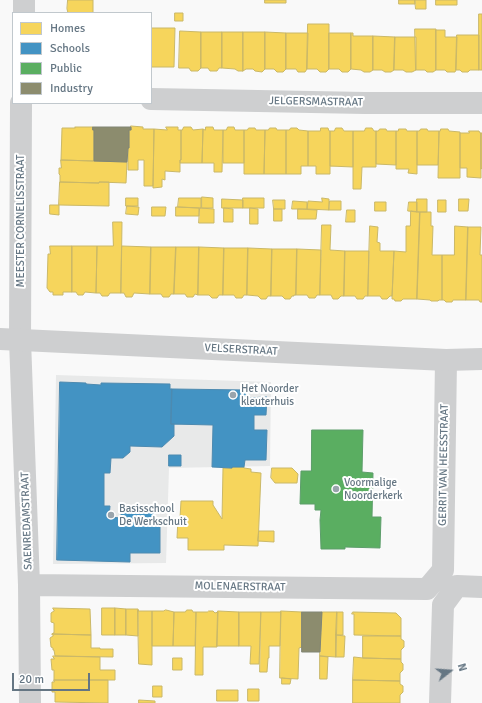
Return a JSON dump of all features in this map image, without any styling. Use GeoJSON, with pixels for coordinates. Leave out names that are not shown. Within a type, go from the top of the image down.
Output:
{"type":"FeatureCollection","features":[{"type":"Feature","properties":{"kind":"street"},"geometry":{"type":"LineString","coordinates":[[24,0],[24,12]]}},
{"type":"Feature","properties":{"kind":"street","name":"JELGERSMASTRAAT"},"geometry":{"type":"LineString","coordinates":[[152,99],[365,103],[482,103]]}},
{"type":"Feature","properties":{"kind":"street","name":"MEESTER CORNELISSTRAAT"},"geometry":{"type":"LineString","coordinates":[[10,339],[21,104]]}},
{"type":"Feature","properties":{"kind":"street","name":"VELSERSTRAAT"},"geometry":{"type":"LineString","coordinates":[[10,339],[446,360],[482,359]]}},
{"type":"Feature","properties":{"kind":"street","name":"SAENREDAMSTRAAT"},"geometry":{"type":"LineString","coordinates":[[10,339],[29,585],[30,703]]}},
{"type":"Feature","properties":{"kind":"street","name":"GERRIT VAN HEESSTRAAT"},"geometry":{"type":"LineString","coordinates":[[446,360],[450,578]]}},
{"type":"Feature","properties":{"kind":"street"},"geometry":{"type":"LineString","coordinates":[[440,703],[442,605],[450,578]]}},
{"type":"Feature","properties":{"kind":"street"},"geometry":{"type":"LineString","coordinates":[[442,605],[427,589],[450,578],[482,587]]}},
{"type":"Feature","properties":{"kind":"street","name":"MOLENAERSTRAAT"},"geometry":{"type":"LineString","coordinates":[[29,585],[427,589]]}},
{"type":"Feature","properties":{"kind":"shaded area","name":"Basisschool De Werkschuit"},"geometry":{"type":"Polygon","coordinates":[[[56,375],[271,382],[270,466],[169,468],[166,563],[53,564],[56,375]]]}},
{"type":"Feature","properties":{"kind":"building: Homes"},"geometry":{"type":"Polygon","coordinates":[[[68,0],[93,0],[93,12],[68,12],[68,0]]]}},
{"type":"Feature","properties":{"kind":"building: Homes"},"geometry":{"type":"Polygon","coordinates":[[[265,0],[286,0],[286,3],[265,3],[265,0]]]}},
{"type":"Feature","properties":{"kind":"building: Homes"},"geometry":{"type":"Polygon","coordinates":[[[399,0],[415,0],[415,4],[399,4],[399,0]]]}},
{"type":"Feature","properties":{"kind":"building: Homes"},"geometry":{"type":"Polygon","coordinates":[[[415,0],[426,0],[426,9],[416,9],[415,0]]]}},
{"type":"Feature","properties":{"kind":"building: Homes"},"geometry":{"type":"Polygon","coordinates":[[[436,0],[457,0],[457,5],[436,5],[436,0]]]}},
{"type":"Feature","properties":{"kind":"building: Homes"},"geometry":{"type":"Polygon","coordinates":[[[175,13],[183,13],[183,21],[175,21],[175,13]]]}},
{"type":"Feature","properties":{"kind":"building: Homes"},"geometry":{"type":"Polygon","coordinates":[[[479,14],[482,14],[482,70],[479,70],[479,14]]]}},
{"type":"Feature","properties":{"kind":"building: Homes"},"geometry":{"type":"Polygon","coordinates":[[[308,24],[329,24],[329,69],[326,72],[320,72],[317,69],[307,69],[308,24]]]}},
{"type":"Feature","properties":{"kind":"building: Homes"},"geometry":{"type":"Polygon","coordinates":[[[152,28],[175,28],[174,67],[152,67],[152,28]]]}},
{"type":"Feature","properties":{"kind":"building: Homes"},"geometry":{"type":"Polygon","coordinates":[[[415,29],[436,29],[436,70],[433,72],[416,70],[415,29]]]}},
{"type":"Feature","properties":{"kind":"building: Homes"},"geometry":{"type":"Polygon","coordinates":[[[436,30],[445,30],[445,37],[457,37],[455,72],[436,70],[436,30]]]}},
{"type":"Feature","properties":{"kind":"building: Homes"},"geometry":{"type":"Polygon","coordinates":[[[180,31],[201,32],[201,68],[198,71],[191,71],[189,68],[179,68],[180,31]]]}},
{"type":"Feature","properties":{"kind":"building: Homes"},"geometry":{"type":"Polygon","coordinates":[[[201,32],[222,32],[222,68],[219,68],[217,71],[210,71],[208,68],[201,68],[201,32]]]}},
{"type":"Feature","properties":{"kind":"building: Homes"},"geometry":{"type":"Polygon","coordinates":[[[222,32],[243,32],[243,71],[222,68],[222,32]]]}},
{"type":"Feature","properties":{"kind":"building: Homes"},"geometry":{"type":"Polygon","coordinates":[[[243,32],[265,32],[265,69],[262,72],[255,71],[253,69],[246,69],[243,71],[243,32]]]}},
{"type":"Feature","properties":{"kind":"building: Homes"},"geometry":{"type":"Polygon","coordinates":[[[265,32],[286,33],[286,69],[283,72],[277,72],[274,69],[265,69],[265,32]]]}},
{"type":"Feature","properties":{"kind":"building: Homes"},"geometry":{"type":"Polygon","coordinates":[[[286,33],[308,33],[307,69],[305,72],[298,72],[296,69],[286,69],[286,33]]]}},
{"type":"Feature","properties":{"kind":"building: Homes"},"geometry":{"type":"Polygon","coordinates":[[[329,33],[351,33],[351,69],[348,72],[342,72],[339,69],[329,69],[329,33]]]}},
{"type":"Feature","properties":{"kind":"building: Homes"},"geometry":{"type":"Polygon","coordinates":[[[351,33],[353,33],[353,36],[373,36],[373,70],[370,72],[351,69],[351,33]]]}},
{"type":"Feature","properties":{"kind":"building: Homes"},"geometry":{"type":"Polygon","coordinates":[[[457,35],[479,35],[479,70],[462,72],[460,70],[456,70],[457,35]]]}},
{"type":"Feature","properties":{"kind":"building: Homes"},"geometry":{"type":"Polygon","coordinates":[[[373,36],[395,37],[394,70],[391,72],[373,70],[373,36]]]}},
{"type":"Feature","properties":{"kind":"building: Homes"},"geometry":{"type":"Polygon","coordinates":[[[395,37],[416,37],[416,70],[406,72],[403,70],[394,70],[395,37]]]}},
{"type":"Feature","properties":{"kind":"building: Homes"},"geometry":{"type":"Polygon","coordinates":[[[131,126],[143,127],[143,129],[154,129],[153,186],[144,186],[144,160],[138,160],[138,170],[128,170],[129,130],[131,130],[131,126]]]}},
{"type":"Feature","properties":{"kind":"building: Homes"},"geometry":{"type":"Polygon","coordinates":[[[93,127],[94,161],[61,160],[62,128],[93,127]]]}},
{"type":"Feature","properties":{"kind":"building: Homes"},"geometry":{"type":"Polygon","coordinates":[[[166,127],[178,127],[178,130],[181,130],[180,172],[165,171],[165,180],[162,179],[162,187],[153,188],[154,129],[167,130],[166,127]]]}},
{"type":"Feature","properties":{"kind":"building: Homes"},"geometry":{"type":"Polygon","coordinates":[[[184,127],[191,127],[193,130],[203,129],[202,163],[180,163],[181,130],[184,127]]]}},
{"type":"Feature","properties":{"kind":"building: Homes"},"geometry":{"type":"Polygon","coordinates":[[[206,127],[213,127],[214,130],[223,130],[222,172],[214,172],[214,163],[202,163],[203,129],[205,130],[206,127]]]}},
{"type":"Feature","properties":{"kind":"building: Homes"},"geometry":{"type":"Polygon","coordinates":[[[228,127],[234,127],[235,130],[244,130],[244,163],[223,163],[223,130],[226,130],[228,127]]]}},
{"type":"Feature","properties":{"kind":"building: Homes"},"geometry":{"type":"Polygon","coordinates":[[[249,128],[265,130],[264,174],[244,174],[244,130],[249,128]]]}},
{"type":"Feature","properties":{"kind":"building: Homes"},"geometry":{"type":"Polygon","coordinates":[[[270,128],[286,130],[286,174],[264,174],[265,130],[270,128]]]}},
{"type":"Feature","properties":{"kind":"building: Homes"},"geometry":{"type":"Polygon","coordinates":[[[291,128],[308,131],[308,166],[301,166],[301,174],[286,174],[286,130],[291,128]]]}},
{"type":"Feature","properties":{"kind":"building: Homes"},"geometry":{"type":"Polygon","coordinates":[[[321,128],[328,128],[330,131],[330,174],[316,174],[316,166],[308,166],[308,131],[320,131],[321,128]]]}},
{"type":"Feature","properties":{"kind":"building: Homes"},"geometry":{"type":"Polygon","coordinates":[[[336,128],[342,128],[344,131],[353,131],[353,167],[330,166],[330,131],[334,131],[336,128]]]}},
{"type":"Feature","properties":{"kind":"building: Homes"},"geometry":{"type":"Polygon","coordinates":[[[366,128],[372,128],[376,131],[376,167],[362,167],[361,189],[353,189],[353,131],[364,131],[366,128]]]}},
{"type":"Feature","properties":{"kind":"building: Homes"},"geometry":{"type":"Polygon","coordinates":[[[380,129],[396,131],[396,165],[376,164],[376,131],[380,129]]]}},
{"type":"Feature","properties":{"kind":"building: Homes"},"geometry":{"type":"Polygon","coordinates":[[[399,129],[417,131],[417,174],[408,173],[409,169],[396,169],[396,131],[399,129]]]}},
{"type":"Feature","properties":{"kind":"building: Homes"},"geometry":{"type":"Polygon","coordinates":[[[427,129],[428,131],[439,131],[438,165],[417,165],[417,131],[427,129]]]}},
{"type":"Feature","properties":{"kind":"building: Homes"},"geometry":{"type":"Polygon","coordinates":[[[441,129],[460,132],[460,178],[438,178],[439,131],[441,129]]]}},
{"type":"Feature","properties":{"kind":"building: Homes"},"geometry":{"type":"Polygon","coordinates":[[[469,131],[479,131],[481,133],[481,178],[467,177],[467,168],[460,168],[460,133],[469,133],[469,131]]]}},
{"type":"Feature","properties":{"kind":"building: Homes"},"geometry":{"type":"Polygon","coordinates":[[[481,133],[482,168],[481,169],[481,133]]]}},
{"type":"Feature","properties":{"kind":"building: Homes"},"geometry":{"type":"Polygon","coordinates":[[[61,160],[127,162],[126,183],[60,182],[59,168],[61,168],[61,160]]]}},
{"type":"Feature","properties":{"kind":"building: Homes"},"geometry":{"type":"Polygon","coordinates":[[[60,182],[109,182],[109,206],[59,205],[60,182]]]}},
{"type":"Feature","properties":{"kind":"building: Homes"},"geometry":{"type":"Polygon","coordinates":[[[202,197],[213,198],[213,208],[202,208],[202,197]]]}},
{"type":"Feature","properties":{"kind":"building: Homes"},"geometry":{"type":"Polygon","coordinates":[[[126,198],[138,198],[138,206],[126,206],[126,198]]]}},
{"type":"Feature","properties":{"kind":"building: Homes"},"geometry":{"type":"Polygon","coordinates":[[[179,198],[201,198],[201,208],[178,207],[179,198]]]}},
{"type":"Feature","properties":{"kind":"building: Homes"},"geometry":{"type":"Polygon","coordinates":[[[243,198],[264,198],[264,208],[243,208],[243,198]]]}},
{"type":"Feature","properties":{"kind":"building: Homes"},"geometry":{"type":"Polygon","coordinates":[[[322,198],[329,199],[329,210],[307,209],[308,201],[322,202],[322,198]]]}},
{"type":"Feature","properties":{"kind":"building: Homes"},"geometry":{"type":"Polygon","coordinates":[[[222,199],[243,200],[243,208],[222,208],[222,199]]]}},
{"type":"Feature","properties":{"kind":"building: Homes"},"geometry":{"type":"Polygon","coordinates":[[[417,199],[427,199],[427,212],[417,212],[417,199]]]}},
{"type":"Feature","properties":{"kind":"building: Homes"},"geometry":{"type":"Polygon","coordinates":[[[459,199],[469,199],[468,211],[459,211],[459,199]]]}},
{"type":"Feature","properties":{"kind":"building: Homes"},"geometry":{"type":"Polygon","coordinates":[[[273,200],[285,200],[285,209],[274,209],[273,200]]]}},
{"type":"Feature","properties":{"kind":"building: Homes"},"geometry":{"type":"Polygon","coordinates":[[[438,200],[446,200],[446,212],[438,212],[438,200]]]}},
{"type":"Feature","properties":{"kind":"building: Homes"},"geometry":{"type":"Polygon","coordinates":[[[293,201],[307,202],[307,209],[292,209],[293,201]]]}},
{"type":"Feature","properties":{"kind":"building: Homes"},"geometry":{"type":"Polygon","coordinates":[[[330,201],[341,201],[341,210],[329,210],[330,201]]]}},
{"type":"Feature","properties":{"kind":"building: Homes"},"geometry":{"type":"Polygon","coordinates":[[[375,202],[386,202],[386,211],[375,211],[375,202]]]}},
{"type":"Feature","properties":{"kind":"building: Homes"},"geometry":{"type":"Polygon","coordinates":[[[409,202],[417,202],[417,212],[408,211],[409,202]]]}},
{"type":"Feature","properties":{"kind":"building: Homes"},"geometry":{"type":"Polygon","coordinates":[[[50,205],[59,205],[59,215],[50,214],[50,205]]]}},
{"type":"Feature","properties":{"kind":"building: Homes"},"geometry":{"type":"Polygon","coordinates":[[[127,206],[139,207],[138,215],[126,214],[127,206]]]}},
{"type":"Feature","properties":{"kind":"building: Homes"},"geometry":{"type":"Polygon","coordinates":[[[152,207],[166,207],[165,216],[152,216],[152,207]]]}},
{"type":"Feature","properties":{"kind":"building: Homes"},"geometry":{"type":"Polygon","coordinates":[[[176,207],[199,208],[199,216],[176,216],[176,207]]]}},
{"type":"Feature","properties":{"kind":"building: Homes"},"geometry":{"type":"Polygon","coordinates":[[[200,208],[214,209],[214,223],[199,223],[200,208]]]}},
{"type":"Feature","properties":{"kind":"building: Homes"},"geometry":{"type":"Polygon","coordinates":[[[224,208],[233,209],[233,222],[224,222],[224,208]]]}},
{"type":"Feature","properties":{"kind":"building: Homes"},"geometry":{"type":"Polygon","coordinates":[[[250,208],[258,209],[258,224],[250,224],[250,208]]]}},
{"type":"Feature","properties":{"kind":"building: Homes"},"geometry":{"type":"Polygon","coordinates":[[[274,209],[282,209],[282,221],[274,221],[274,209]]]}},
{"type":"Feature","properties":{"kind":"building: Homes"},"geometry":{"type":"Polygon","coordinates":[[[298,209],[317,210],[316,219],[298,219],[298,209]]]}},
{"type":"Feature","properties":{"kind":"building: Homes"},"geometry":{"type":"Polygon","coordinates":[[[347,210],[355,210],[355,222],[346,222],[347,210]]]}},
{"type":"Feature","properties":{"kind":"building: Homes"},"geometry":{"type":"Polygon","coordinates":[[[411,211],[420,212],[417,299],[403,299],[401,301],[395,301],[392,299],[394,251],[406,252],[406,226],[410,226],[411,211]]]}},
{"type":"Feature","properties":{"kind":"building: Homes"},"geometry":{"type":"Polygon","coordinates":[[[420,212],[431,212],[431,226],[433,226],[432,255],[442,255],[442,300],[438,301],[417,299],[420,212]]]}},
{"type":"Feature","properties":{"kind":"building: Homes"},"geometry":{"type":"Polygon","coordinates":[[[113,222],[122,222],[121,293],[110,293],[108,296],[102,296],[100,293],[96,293],[97,246],[113,246],[113,222]]]}},
{"type":"Feature","properties":{"kind":"building: Homes"},"geometry":{"type":"Polygon","coordinates":[[[322,225],[331,225],[330,250],[345,251],[344,296],[341,296],[338,299],[333,299],[331,295],[320,295],[322,225]]]}},
{"type":"Feature","properties":{"kind":"building: Homes"},"geometry":{"type":"Polygon","coordinates":[[[370,226],[378,227],[377,242],[380,243],[380,251],[394,251],[392,296],[387,299],[382,299],[380,296],[368,296],[370,226]]]}},
{"type":"Feature","properties":{"kind":"building: Homes"},"geometry":{"type":"Polygon","coordinates":[[[455,226],[468,227],[466,300],[453,300],[452,302],[446,302],[442,300],[442,255],[454,255],[455,226]]]}},
{"type":"Feature","properties":{"kind":"building: Homes"},"geometry":{"type":"Polygon","coordinates":[[[468,227],[481,227],[480,255],[482,255],[482,302],[479,300],[466,300],[468,227]]]}},
{"type":"Feature","properties":{"kind":"building: Homes"},"geometry":{"type":"Polygon","coordinates":[[[50,246],[72,246],[72,292],[63,292],[63,295],[53,295],[53,292],[50,292],[47,288],[48,254],[50,254],[50,246]]]}},
{"type":"Feature","properties":{"kind":"building: Homes"},"geometry":{"type":"Polygon","coordinates":[[[72,246],[97,246],[96,293],[85,292],[83,295],[78,295],[76,292],[72,292],[72,246]]]}},
{"type":"Feature","properties":{"kind":"building: Homes"},"geometry":{"type":"Polygon","coordinates":[[[122,246],[151,247],[150,294],[134,293],[132,297],[126,297],[124,293],[121,293],[122,246]]]}},
{"type":"Feature","properties":{"kind":"building: Homes"},"geometry":{"type":"Polygon","coordinates":[[[151,247],[176,247],[174,294],[171,294],[169,297],[163,297],[161,294],[150,294],[151,247]]]}},
{"type":"Feature","properties":{"kind":"building: Homes"},"geometry":{"type":"Polygon","coordinates":[[[176,247],[199,247],[198,295],[195,294],[193,297],[187,297],[185,294],[174,294],[176,247]]]}},
{"type":"Feature","properties":{"kind":"building: Homes"},"geometry":{"type":"Polygon","coordinates":[[[199,247],[224,248],[223,295],[219,295],[217,298],[212,298],[209,295],[198,295],[199,247]]]}},
{"type":"Feature","properties":{"kind":"building: Homes"},"geometry":{"type":"Polygon","coordinates":[[[224,248],[248,248],[247,295],[244,295],[242,298],[236,298],[234,295],[223,295],[224,248]]]}},
{"type":"Feature","properties":{"kind":"building: Homes"},"geometry":{"type":"Polygon","coordinates":[[[248,248],[272,249],[271,296],[268,296],[266,299],[261,299],[258,296],[247,295],[248,248]]]}},
{"type":"Feature","properties":{"kind":"building: Homes"},"geometry":{"type":"Polygon","coordinates":[[[272,249],[297,249],[296,295],[292,296],[290,299],[285,299],[282,296],[271,296],[272,249]]]}},
{"type":"Feature","properties":{"kind":"building: Homes"},"geometry":{"type":"Polygon","coordinates":[[[297,249],[321,250],[320,295],[317,295],[315,298],[309,298],[307,295],[296,295],[297,249]]]}},
{"type":"Feature","properties":{"kind":"building: Homes"},"geometry":{"type":"Polygon","coordinates":[[[345,251],[369,251],[368,296],[365,296],[363,299],[357,299],[355,296],[344,296],[345,251]]]}},
{"type":"Feature","properties":{"kind":"building: Homes"},"geometry":{"type":"Polygon","coordinates":[[[244,467],[251,469],[251,472],[261,473],[258,546],[224,545],[224,550],[188,550],[188,538],[177,538],[181,501],[213,501],[213,505],[222,519],[223,468],[244,467]]]}},
{"type":"Feature","properties":{"kind":"building: Homes"},"geometry":{"type":"Polygon","coordinates":[[[272,468],[292,468],[298,474],[297,483],[275,483],[271,478],[272,468]]]}},
{"type":"Feature","properties":{"kind":"building: Homes"},"geometry":{"type":"Polygon","coordinates":[[[259,531],[274,531],[274,542],[258,541],[259,531]]]}},
{"type":"Feature","properties":{"kind":"building: Homes"},"geometry":{"type":"Polygon","coordinates":[[[53,608],[90,609],[91,635],[52,634],[54,633],[54,623],[51,622],[51,613],[54,611],[53,608]]]}},
{"type":"Feature","properties":{"kind":"building: Homes"},"geometry":{"type":"Polygon","coordinates":[[[102,608],[115,608],[115,635],[102,635],[102,608]]]}},
{"type":"Feature","properties":{"kind":"building: Homes"},"geometry":{"type":"Polygon","coordinates":[[[115,608],[126,609],[126,635],[115,635],[115,608]]]}},
{"type":"Feature","properties":{"kind":"building: Homes"},"geometry":{"type":"Polygon","coordinates":[[[126,609],[138,609],[138,636],[126,635],[126,609]]]}},
{"type":"Feature","properties":{"kind":"building: Homes"},"geometry":{"type":"Polygon","coordinates":[[[166,610],[174,612],[173,646],[152,646],[152,611],[166,610]]]}},
{"type":"Feature","properties":{"kind":"building: Homes"},"geometry":{"type":"Polygon","coordinates":[[[187,610],[196,612],[195,646],[173,646],[174,612],[185,612],[187,610]]]}},
{"type":"Feature","properties":{"kind":"building: Homes"},"geometry":{"type":"Polygon","coordinates":[[[138,611],[152,611],[152,665],[139,664],[138,611]]]}},
{"type":"Feature","properties":{"kind":"building: Homes"},"geometry":{"type":"Polygon","coordinates":[[[213,611],[215,613],[218,612],[217,647],[203,647],[203,675],[195,675],[196,612],[213,611]]]}},
{"type":"Feature","properties":{"kind":"building: Homes"},"geometry":{"type":"Polygon","coordinates":[[[218,611],[239,612],[239,646],[217,646],[218,611]]]}},
{"type":"Feature","properties":{"kind":"building: Homes"},"geometry":{"type":"Polygon","coordinates":[[[281,611],[302,612],[302,647],[299,648],[298,679],[280,678],[281,611]]]}},
{"type":"Feature","properties":{"kind":"building: Homes"},"geometry":{"type":"Polygon","coordinates":[[[239,612],[261,612],[259,664],[250,664],[251,646],[239,646],[239,612]]]}},
{"type":"Feature","properties":{"kind":"building: Homes"},"geometry":{"type":"Polygon","coordinates":[[[261,612],[281,612],[280,646],[269,646],[267,672],[260,672],[261,612]]]}},
{"type":"Feature","properties":{"kind":"building: Homes"},"geometry":{"type":"Polygon","coordinates":[[[322,612],[337,612],[336,657],[320,656],[322,612]]]}},
{"type":"Feature","properties":{"kind":"building: Homes"},"geometry":{"type":"Polygon","coordinates":[[[337,612],[343,612],[343,635],[336,635],[337,612]]]}},
{"type":"Feature","properties":{"kind":"building: Homes"},"geometry":{"type":"Polygon","coordinates":[[[353,612],[396,613],[401,618],[401,636],[354,635],[353,612]]]}},
{"type":"Feature","properties":{"kind":"building: Homes"},"geometry":{"type":"Polygon","coordinates":[[[52,634],[91,635],[91,648],[113,649],[113,657],[55,656],[54,650],[51,647],[50,638],[53,636],[52,634]]]}},
{"type":"Feature","properties":{"kind":"building: Homes"},"geometry":{"type":"Polygon","coordinates":[[[336,635],[345,636],[344,657],[336,657],[336,635]]]}},
{"type":"Feature","properties":{"kind":"building: Homes"},"geometry":{"type":"Polygon","coordinates":[[[363,636],[401,636],[401,639],[404,641],[404,647],[401,650],[401,659],[363,658],[363,636]]]}},
{"type":"Feature","properties":{"kind":"building: Homes"},"geometry":{"type":"Polygon","coordinates":[[[53,656],[100,657],[100,670],[115,670],[115,680],[54,680],[54,670],[52,670],[51,659],[54,659],[53,656]]]}},
{"type":"Feature","properties":{"kind":"building: Homes"},"geometry":{"type":"Polygon","coordinates":[[[320,656],[328,657],[327,679],[320,679],[320,656]]]}},
{"type":"Feature","properties":{"kind":"building: Homes"},"geometry":{"type":"Polygon","coordinates":[[[354,657],[401,659],[403,670],[400,673],[400,681],[353,680],[354,657]]]}},
{"type":"Feature","properties":{"kind":"building: Homes"},"geometry":{"type":"Polygon","coordinates":[[[173,658],[182,658],[182,670],[173,670],[173,658]]]}},
{"type":"Feature","properties":{"kind":"building: Homes"},"geometry":{"type":"Polygon","coordinates":[[[282,678],[291,679],[290,684],[282,684],[282,678]]]}},
{"type":"Feature","properties":{"kind":"building: Homes"},"geometry":{"type":"Polygon","coordinates":[[[54,680],[108,680],[108,703],[55,702],[55,692],[52,692],[52,682],[54,682],[54,680]]]}},
{"type":"Feature","properties":{"kind":"building: Homes"},"geometry":{"type":"Polygon","coordinates":[[[353,680],[400,681],[400,684],[403,686],[403,692],[400,695],[400,703],[353,703],[353,680]]]}},
{"type":"Feature","properties":{"kind":"building: Homes"},"geometry":{"type":"Polygon","coordinates":[[[153,686],[162,686],[162,697],[153,697],[153,686]]]}},
{"type":"Feature","properties":{"kind":"building: Homes"},"geometry":{"type":"Polygon","coordinates":[[[248,689],[259,689],[259,701],[248,701],[248,689]]]}},
{"type":"Feature","properties":{"kind":"building: Homes"},"geometry":{"type":"Polygon","coordinates":[[[217,690],[238,690],[238,701],[217,701],[217,690]]]}},
{"type":"Feature","properties":{"kind":"building: Homes"},"geometry":{"type":"Polygon","coordinates":[[[139,700],[155,701],[155,703],[139,703],[139,700]]]}},
{"type":"Feature","properties":{"kind":"building: Schools"},"geometry":{"type":"Polygon","coordinates":[[[60,382],[101,385],[101,383],[170,384],[170,389],[172,389],[171,424],[174,424],[174,436],[162,447],[130,446],[130,452],[123,458],[111,458],[110,473],[104,473],[104,506],[110,506],[109,517],[121,518],[121,511],[154,512],[153,522],[160,523],[160,553],[130,553],[130,562],[57,560],[60,382]]]}},
{"type":"Feature","properties":{"kind":"building: Schools"},"geometry":{"type":"Polygon","coordinates":[[[172,389],[246,390],[246,398],[267,397],[266,415],[254,415],[254,430],[267,430],[266,460],[245,460],[244,467],[212,467],[213,425],[171,424],[172,389]]]}},
{"type":"Feature","properties":{"kind":"building: Schools"},"geometry":{"type":"Polygon","coordinates":[[[169,455],[181,455],[181,466],[169,466],[169,455]]]}},
{"type":"Feature","properties":{"kind":"building: Public","name":"Voormalige Noorderkerk"},"geometry":{"type":"Polygon","coordinates":[[[312,430],[363,430],[362,472],[373,473],[372,517],[381,517],[380,548],[345,547],[345,549],[321,549],[321,510],[315,510],[315,504],[300,504],[301,471],[311,471],[312,430]]]}},
{"type":"Feature","properties":{"kind":"building: Industry"},"geometry":{"type":"Polygon","coordinates":[[[93,127],[131,127],[131,130],[129,130],[127,162],[94,161],[93,127]]]}},
{"type":"Feature","properties":{"kind":"building: Industry"},"geometry":{"type":"Polygon","coordinates":[[[302,612],[322,612],[320,652],[302,652],[302,612]]]}},
{"type":"Feature","properties":{"kind":"place","name":"Het Noorder kleuterhuis"},"geometry":{"type":"Point","coordinates":[233,395]}},
{"type":"Feature","properties":{"kind":"place","name":"Voormalige Noorderkerk"},"geometry":{"type":"Point","coordinates":[336,489]}},
{"type":"Feature","properties":{"kind":"place","name":"Basisschool De Werkschuit"},"geometry":{"type":"Point","coordinates":[111,515]}}]}
